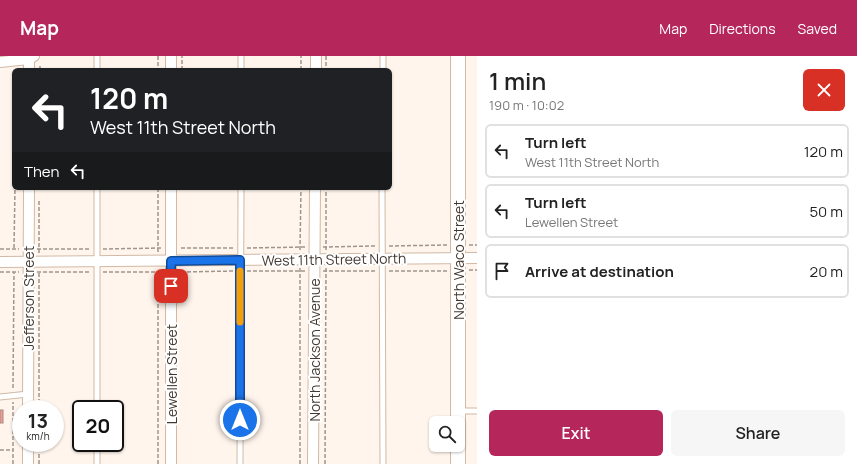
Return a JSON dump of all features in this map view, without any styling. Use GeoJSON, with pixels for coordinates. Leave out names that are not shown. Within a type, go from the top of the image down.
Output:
{"type":"FeatureCollection","features":[{"type":"Feature","properties":{"kind":"street"},"geometry":{"type":"LineString","coordinates":[[171,56],[171,68]]}},
{"type":"Feature","properties":{"kind":"street"},"geometry":{"type":"LineString","coordinates":[[316,56],[316,68]]}},
{"type":"Feature","properties":{"kind":"street","name":"North Waco Street"},"geometry":{"type":"LineString","coordinates":[[458,56],[458,464]]}},
{"type":"Feature","properties":{"kind":"street"},"geometry":{"type":"LineString","coordinates":[[0,62],[34,59]]}},
{"type":"Feature","properties":{"kind":"street","name":"Jefferson Street"},"geometry":{"type":"LineString","coordinates":[[28,400],[29,190]]}},
{"type":"Feature","properties":{"kind":"street","name":"Lewellen Street"},"geometry":{"type":"LineString","coordinates":[[171,190],[172,464]]}},
{"type":"Feature","properties":{"kind":"street","name":"North Jackson Avenue"},"geometry":{"type":"LineString","coordinates":[[313,464],[315,190]]}},
{"type":"Feature","properties":{"kind":"street","name":"West 11th Street North"},"geometry":{"type":"LineString","coordinates":[[0,262],[14,267],[96,267],[158,261],[477,258]]}},
{"type":"Feature","properties":{"kind":"street"},"geometry":{"type":"LineString","coordinates":[[28,452],[28,464]]}},
{"type":"Feature","properties":{"kind":"lane"},"geometry":{"type":"LineString","coordinates":[[97,56],[97,68]]}},
{"type":"Feature","properties":{"kind":"lane"},"geometry":{"type":"LineString","coordinates":[[241,56],[241,68]]}},
{"type":"Feature","properties":{"kind":"lane"},"geometry":{"type":"LineString","coordinates":[[383,56],[383,68]]}},
{"type":"Feature","properties":{"kind":"lane"},"geometry":{"type":"LineString","coordinates":[[96,400],[97,190]]}},
{"type":"Feature","properties":{"kind":"lane"},"geometry":{"type":"LineString","coordinates":[[240,464],[241,190]]}},
{"type":"Feature","properties":{"kind":"lane"},"geometry":{"type":"LineString","coordinates":[[382,190],[383,464]]}},
{"type":"Feature","properties":{"kind":"lane"},"geometry":{"type":"LineString","coordinates":[[0,397],[28,394]]}},
{"type":"Feature","properties":{"kind":"lane"},"geometry":{"type":"LineString","coordinates":[[458,411],[477,411]]}},
{"type":"Feature","properties":{"kind":"lane"},"geometry":{"type":"LineString","coordinates":[[97,452],[97,464]]}},
{"type":"Feature","properties":{"kind":"path"},"geometry":{"type":"LineString","coordinates":[[158,56],[158,68]]}},
{"type":"Feature","properties":{"kind":"path"},"geometry":{"type":"LineString","coordinates":[[182,56],[182,68]]}},
{"type":"Feature","properties":{"kind":"path"},"geometry":{"type":"LineString","coordinates":[[301,56],[301,68]]}},
{"type":"Feature","properties":{"kind":"path"},"geometry":{"type":"LineString","coordinates":[[326,56],[326,68]]}},
{"type":"Feature","properties":{"kind":"path"},"geometry":{"type":"LineString","coordinates":[[34,59],[39,68]]}},
{"type":"Feature","properties":{"kind":"path"},"geometry":{"type":"LineString","coordinates":[[13,400],[15,190]]}},
{"type":"Feature","properties":{"kind":"path"},"geometry":{"type":"LineString","coordinates":[[158,190],[158,261]]}},
{"type":"Feature","properties":{"kind":"path"},"geometry":{"type":"LineString","coordinates":[[300,190],[300,464]]}},
{"type":"Feature","properties":{"kind":"path"},"geometry":{"type":"LineString","coordinates":[[325,464],[326,190]]}},
{"type":"Feature","properties":{"kind":"path"},"geometry":{"type":"LineString","coordinates":[[39,196],[39,400]]}},
{"type":"Feature","properties":{"kind":"path"},"geometry":{"type":"LineString","coordinates":[[0,272],[14,267],[96,267],[158,272],[444,271]]}},
{"type":"Feature","properties":{"kind":"path"},"geometry":{"type":"LineString","coordinates":[[158,272],[158,464]]}},
{"type":"Feature","properties":{"kind":"path"},"geometry":{"type":"LineString","coordinates":[[0,450],[12,450]]}},
{"type":"Feature","properties":{"kind":"path"},"geometry":{"type":"LineString","coordinates":[[13,452],[13,464]]}},
{"type":"Feature","properties":{"kind":"path"},"geometry":{"type":"LineString","coordinates":[[39,452],[39,464]]}},
{"type":"Feature","properties":{"kind":"building"},"geometry":{"type":"Polygon","coordinates":[[[0,410],[3,410],[3,423],[0,423],[0,410]]]}},
{"type":"Feature","properties":{"kind":"slow traffic"},"geometry":{"type":"LineString","coordinates":[[240,271],[240,322]]}},
{"type":"Feature","properties":{"kind":"route"},"geometry":{"type":"LineString","coordinates":[[171,286],[171,261],[240,260],[240,420]]}}]}
